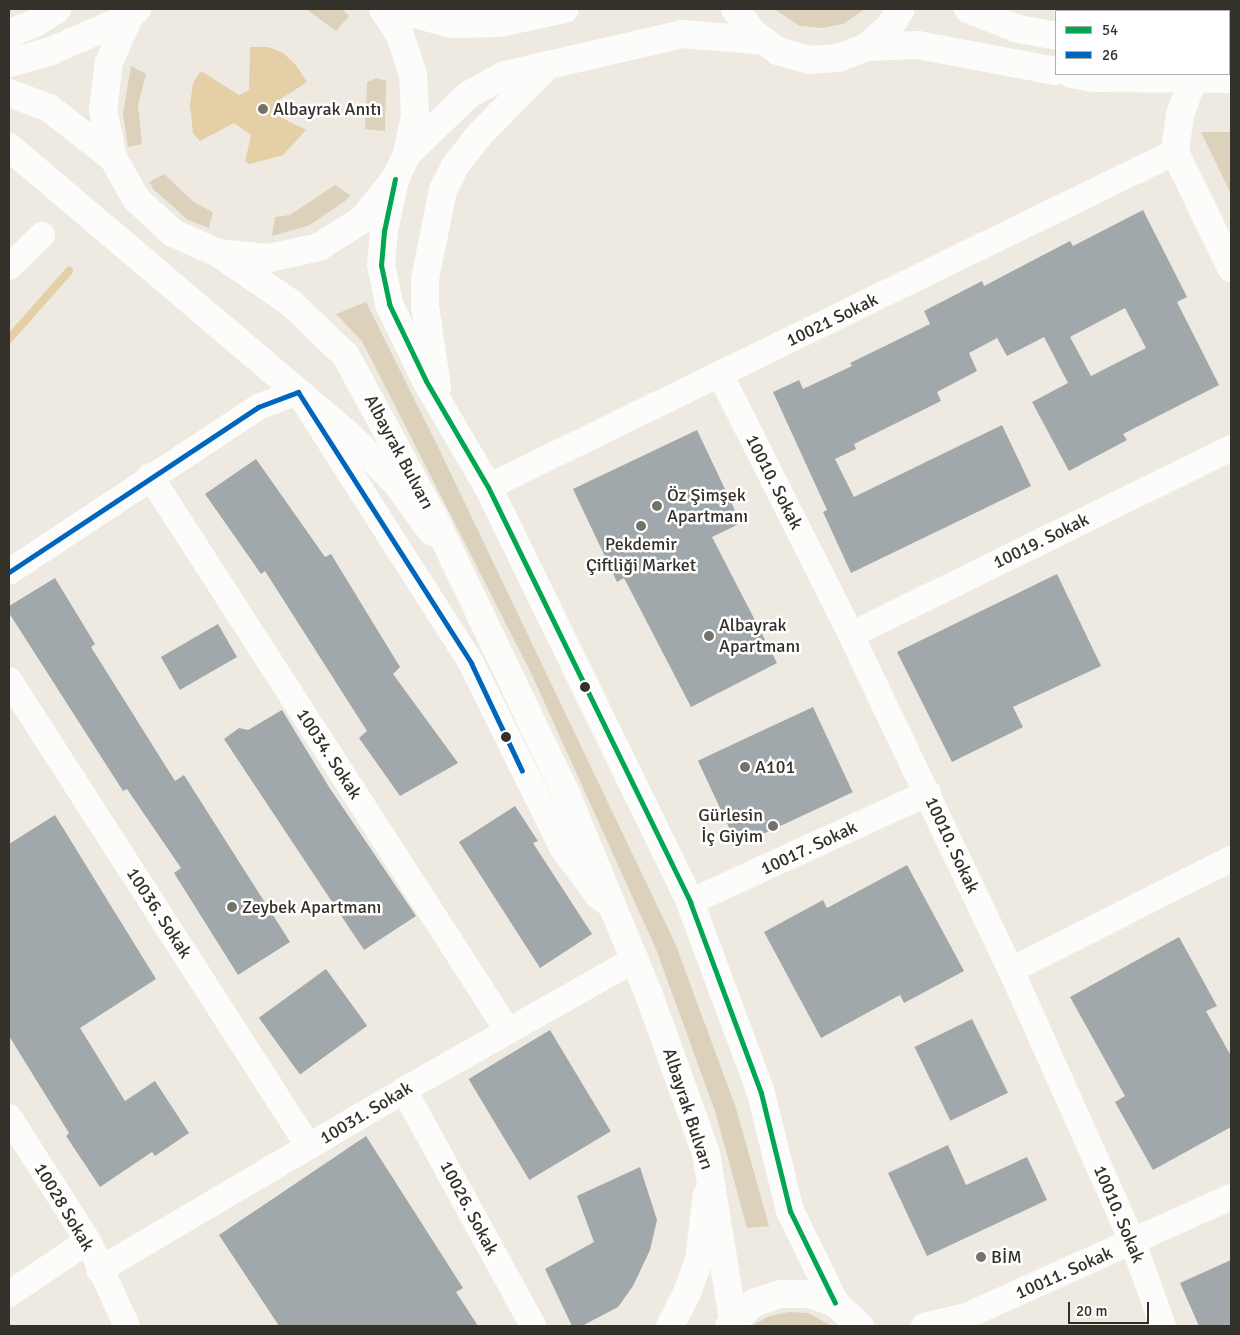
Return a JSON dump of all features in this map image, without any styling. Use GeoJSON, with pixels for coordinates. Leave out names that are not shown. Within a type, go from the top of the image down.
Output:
{"type":"FeatureCollection","features":[{"type":"Feature","properties":{"kind":"main road"},"geometry":{"type":"LineString","coordinates":[[9,34],[38,22],[57,9]]}},
{"type":"Feature","properties":{"kind":"main road"},"geometry":{"type":"LineString","coordinates":[[383,9],[400,35],[413,74],[415,115],[406,154],[395,179],[384,231],[382,284],[406,343],[488,487],[690,902],[761,1093],[790,1211],[835,1303]]}},
{"type":"Feature","properties":{"kind":"main road"},"geometry":{"type":"LineString","coordinates":[[396,9],[452,24],[499,23],[556,12]]}},
{"type":"Feature","properties":{"kind":"main road"},"geometry":{"type":"LineString","coordinates":[[520,9],[556,12]]}},
{"type":"Feature","properties":{"kind":"main road"},"geometry":{"type":"LineString","coordinates":[[735,9],[752,33],[778,51],[809,60],[838,58],[866,47],[889,28],[901,9]]}},
{"type":"Feature","properties":{"kind":"main road"},"geometry":{"type":"LineString","coordinates":[[968,9],[1018,28],[1055,34]]}},
{"type":"Feature","properties":{"kind":"main road"},"geometry":{"type":"LineString","coordinates":[[134,11],[109,62],[103,110],[113,158],[137,200],[173,233],[218,253],[269,258],[319,246],[363,219],[395,179]]}},
{"type":"Feature","properties":{"kind":"main road"},"geometry":{"type":"LineString","coordinates":[[9,63],[51,51],[134,11]]}},
{"type":"Feature","properties":{"kind":"main road"},"geometry":{"type":"LineString","coordinates":[[406,154],[468,95],[505,74],[683,34],[764,41]]}},
{"type":"Feature","properties":{"kind":"main road"},"geometry":{"type":"LineString","coordinates":[[866,47],[918,45],[1055,71]]}},
{"type":"Feature","properties":{"kind":"main road"},"geometry":{"type":"LineString","coordinates":[[440,403],[425,306],[425,279],[443,190],[454,166],[480,134],[549,64]]}},
{"type":"Feature","properties":{"kind":"main road"},"geometry":{"type":"LineString","coordinates":[[1077,75],[1094,78],[1231,80]]}},
{"type":"Feature","properties":{"kind":"main road"},"geometry":{"type":"LineString","coordinates":[[1193,79],[1180,115],[1175,152],[1231,268]]}},
{"type":"Feature","properties":{"kind":"main road"},"geometry":{"type":"LineString","coordinates":[[9,93],[49,108],[113,158]]}},
{"type":"Feature","properties":{"kind":"main road"},"geometry":{"type":"LineString","coordinates":[[9,147],[375,459],[459,569]]}},
{"type":"Feature","properties":{"kind":"main road","name":"Albayrak Bulvarı"},"geometry":{"type":"LineString","coordinates":[[218,253],[291,302],[346,356],[424,498],[459,569],[567,796],[636,959],[706,1153],[731,1323]]}},
{"type":"Feature","properties":{"kind":"main road"},"geometry":{"type":"LineString","coordinates":[[670,1326],[699,1260],[705,1229],[706,1153]]}},
{"type":"Feature","properties":{"kind":"main road"},"geometry":{"type":"LineString","coordinates":[[731,1323],[754,1303],[780,1294],[809,1294],[835,1303],[863,1325]]}},
{"type":"Feature","properties":{"kind":"street","name":"10021 Sokak"},"geometry":{"type":"LineString","coordinates":[[488,487],[1175,152]]}},
{"type":"Feature","properties":{"kind":"street"},"geometry":{"type":"LineString","coordinates":[[9,267],[42,235]]}},
{"type":"Feature","properties":{"kind":"street","name":"10010. Sokak"},"geometry":{"type":"LineString","coordinates":[[720,374],[851,634],[1011,970],[1133,1243],[1162,1326]]}},
{"type":"Feature","properties":{"kind":"street"},"geometry":{"type":"LineString","coordinates":[[9,572],[150,476],[258,407],[298,392]]}},
{"type":"Feature","properties":{"kind":"street","name":"Albayrak Bulvarı"},"geometry":{"type":"LineString","coordinates":[[298,392],[470,663],[563,849],[597,895],[613,907]]}},
{"type":"Feature","properties":{"kind":"street","name":"10019. Sokak"},"geometry":{"type":"LineString","coordinates":[[851,634],[1231,448]]}},
{"type":"Feature","properties":{"kind":"street","name":"10034. Sokak"},"geometry":{"type":"LineString","coordinates":[[150,476],[508,1031]]}},
{"type":"Feature","properties":{"kind":"street","name":"Albayrak Bulvarı"},"geometry":{"type":"LineString","coordinates":[[470,663],[520,699]]}},
{"type":"Feature","properties":{"kind":"street","name":"10036. Sokak"},"geometry":{"type":"LineString","coordinates":[[9,680],[309,1147]]}},
{"type":"Feature","properties":{"kind":"street","name":"10017. Sokak"},"geometry":{"type":"LineString","coordinates":[[690,902],[928,793]]}},
{"type":"Feature","properties":{"kind":"street"},"geometry":{"type":"LineString","coordinates":[[1011,970],[1231,859]]}},
{"type":"Feature","properties":{"kind":"street","name":"10031. Sokak"},"geometry":{"type":"LineString","coordinates":[[99,1270],[404,1090],[636,959]]}},
{"type":"Feature","properties":{"kind":"street","name":"10026. Sokak"},"geometry":{"type":"LineString","coordinates":[[404,1090],[533,1326]]}},
{"type":"Feature","properties":{"kind":"street","name":"10028 Sokak"},"geometry":{"type":"LineString","coordinates":[[9,1117],[88,1241],[99,1270],[127,1326]]}},
{"type":"Feature","properties":{"kind":"street","name":"10011. Sokak"},"geometry":{"type":"LineString","coordinates":[[924,1326],[959,1323],[1231,1197]]}},
{"type":"Feature","properties":{"kind":"street"},"geometry":{"type":"LineString","coordinates":[[9,1294],[88,1241]]}},
{"type":"Feature","properties":{"kind":"shaded area"},"geometry":{"type":"Polygon","coordinates":[[[306,9],[342,9],[349,16],[336,31],[306,9]]]}},
{"type":"Feature","properties":{"kind":"shaded area"},"geometry":{"type":"Polygon","coordinates":[[[774,9],[865,9],[843,24],[822,28],[800,26],[774,9]]]}},
{"type":"Feature","properties":{"kind":"shaded area"},"geometry":{"type":"Polygon","coordinates":[[[250,47],[268,47],[283,53],[295,64],[307,82],[276,102],[278,116],[306,130],[283,155],[250,164],[245,162],[251,135],[234,123],[200,141],[193,133],[190,105],[193,83],[201,71],[239,95],[249,90],[250,47]]]}},
{"type":"Feature","properties":{"kind":"shaded area"},"geometry":{"type":"Polygon","coordinates":[[[131,66],[146,74],[138,105],[142,144],[128,147],[123,114],[131,66]]]}},
{"type":"Feature","properties":{"kind":"shaded area"},"geometry":{"type":"Polygon","coordinates":[[[377,78],[386,81],[385,131],[365,129],[367,82],[377,78]]]}},
{"type":"Feature","properties":{"kind":"shaded area"},"geometry":{"type":"Polygon","coordinates":[[[1201,132],[1231,132],[1231,194],[1201,132]]]}},
{"type":"Feature","properties":{"kind":"shaded area"},"geometry":{"type":"Polygon","coordinates":[[[164,174],[195,203],[213,212],[209,228],[188,220],[154,190],[149,182],[164,174]]]}},
{"type":"Feature","properties":{"kind":"shaded area"},"geometry":{"type":"Polygon","coordinates":[[[335,185],[350,195],[345,201],[308,226],[272,236],[275,217],[290,215],[335,185]]]}},
{"type":"Feature","properties":{"kind":"shaded area"},"geometry":{"type":"Polygon","coordinates":[[[366,302],[440,451],[675,943],[736,1108],[769,1226],[747,1228],[715,1111],[656,949],[532,675],[362,341],[336,314],[366,302]]]}},
{"type":"Feature","properties":{"kind":"shaded area"},"geometry":{"type":"Polygon","coordinates":[[[789,1312],[808,1313],[832,1326],[752,1326],[769,1316],[789,1312]]]}},
{"type":"Feature","properties":{"kind":"building"},"geometry":{"type":"Polygon","coordinates":[[[1143,210],[1187,297],[1177,302],[1219,385],[1123,434],[1127,440],[1069,471],[1032,402],[1068,383],[1044,337],[1007,356],[997,338],[969,353],[977,371],[937,392],[941,401],[854,444],[856,449],[835,459],[854,497],[1002,425],[1031,486],[851,573],[823,512],[827,510],[773,392],[799,380],[803,389],[852,366],[850,363],[930,324],[924,311],[982,281],[984,286],[1070,241],[1073,246],[1143,210]],[[1125,308],[1070,337],[1091,376],[1146,348],[1125,308]]]}},
{"type":"Feature","properties":{"kind":"building"},"geometry":{"type":"Polygon","coordinates":[[[697,430],[741,523],[712,537],[777,663],[691,707],[624,578],[617,582],[573,489],[697,430]]]}},
{"type":"Feature","properties":{"kind":"building"},"geometry":{"type":"Polygon","coordinates":[[[256,459],[325,557],[331,554],[400,667],[393,674],[458,763],[400,796],[359,738],[367,731],[265,571],[261,574],[205,494],[256,459]]]}},
{"type":"Feature","properties":{"kind":"building"},"geometry":{"type":"Polygon","coordinates":[[[1057,574],[1101,666],[1013,707],[1023,727],[952,762],[897,652],[1057,574]]]}},
{"type":"Feature","properties":{"kind":"building"},"geometry":{"type":"Polygon","coordinates":[[[55,578],[95,644],[91,647],[175,781],[184,775],[290,942],[238,975],[174,873],[181,868],[127,789],[123,791],[9,613],[9,606],[55,578]]]}},
{"type":"Feature","properties":{"kind":"building"},"geometry":{"type":"Polygon","coordinates":[[[218,624],[237,657],[180,690],[161,657],[218,624]]]}},
{"type":"Feature","properties":{"kind":"building"},"geometry":{"type":"Polygon","coordinates":[[[813,707],[853,792],[738,846],[698,761],[813,707]]]}},
{"type":"Feature","properties":{"kind":"building"},"geometry":{"type":"Polygon","coordinates":[[[282,710],[329,787],[416,916],[364,950],[224,739],[239,728],[248,730],[282,710]]]}},
{"type":"Feature","properties":{"kind":"building"},"geometry":{"type":"Polygon","coordinates":[[[515,806],[538,841],[533,843],[592,934],[540,968],[459,842],[515,806]]]}},
{"type":"Feature","properties":{"kind":"building"},"geometry":{"type":"Polygon","coordinates":[[[55,815],[156,979],[80,1028],[125,1101],[155,1081],[189,1133],[155,1156],[152,1152],[100,1187],[66,1136],[69,1133],[9,1036],[9,844],[55,815]]]}},
{"type":"Feature","properties":{"kind":"building"},"geometry":{"type":"Polygon","coordinates":[[[907,865],[964,971],[904,1003],[900,995],[821,1038],[764,932],[823,900],[827,908],[907,865]]]}},
{"type":"Feature","properties":{"kind":"building"},"geometry":{"type":"Polygon","coordinates":[[[1179,937],[1217,1006],[1206,1011],[1231,1056],[1231,1127],[1153,1170],[1115,1102],[1125,1096],[1070,997],[1179,937]]]}},
{"type":"Feature","properties":{"kind":"building"},"geometry":{"type":"Polygon","coordinates":[[[326,969],[367,1026],[300,1074],[259,1018],[326,969]]]}},
{"type":"Feature","properties":{"kind":"building"},"geometry":{"type":"Polygon","coordinates":[[[972,1019],[1008,1093],[950,1121],[914,1047],[972,1019]]]}},
{"type":"Feature","properties":{"kind":"building"},"geometry":{"type":"Polygon","coordinates":[[[550,1030],[611,1131],[529,1180],[469,1079],[550,1030]]]}},
{"type":"Feature","properties":{"kind":"building"},"geometry":{"type":"Polygon","coordinates":[[[366,1136],[463,1288],[456,1292],[478,1326],[279,1326],[219,1235],[366,1136]]]}},
{"type":"Feature","properties":{"kind":"building"},"geometry":{"type":"Polygon","coordinates":[[[948,1145],[966,1185],[1027,1157],[1047,1200],[927,1256],[888,1173],[948,1145]]]}},
{"type":"Feature","properties":{"kind":"building"},"geometry":{"type":"Polygon","coordinates":[[[640,1167],[657,1220],[650,1250],[633,1286],[618,1307],[582,1326],[572,1326],[545,1269],[594,1242],[577,1196],[640,1167]]]}},
{"type":"Feature","properties":{"kind":"building"},"geometry":{"type":"Polygon","coordinates":[[[1231,1260],[1231,1326],[1199,1326],[1180,1283],[1231,1260]]]}},
{"type":"Feature","properties":{"kind":"waterway"},"geometry":{"type":"LineString","coordinates":[[9,339],[69,271]]}},
{"type":"Feature","properties":{"kind":"transit line","name":"54"},"geometry":{"type":"LineString","coordinates":[[395,179],[384,231],[381,265],[389,304],[426,381],[488,487],[690,902],[761,1093],[790,1211],[835,1303]]}},
{"type":"Feature","properties":{"kind":"transit line","name":"26"},"geometry":{"type":"LineString","coordinates":[[9,572],[258,407],[298,392],[471,663],[522,771]]}},
{"type":"Feature","properties":{"kind":"place","name":"Albayrak Anıtı"},"geometry":{"type":"Point","coordinates":[263,109]}},
{"type":"Feature","properties":{"kind":"place","name":"Öz Şimşek Apartmanı"},"geometry":{"type":"Point","coordinates":[657,506]}},
{"type":"Feature","properties":{"kind":"place","name":"Pekdemir Çiftliği Market"},"geometry":{"type":"Point","coordinates":[641,526]}},
{"type":"Feature","properties":{"kind":"place","name":"Albayrak Apartmanı"},"geometry":{"type":"Point","coordinates":[709,636]}},
{"type":"Feature","properties":{"kind":"place","name":"A101"},"geometry":{"type":"Point","coordinates":[745,767]}},
{"type":"Feature","properties":{"kind":"place","name":"Gürlesin İç Giyim"},"geometry":{"type":"Point","coordinates":[773,826]}},
{"type":"Feature","properties":{"kind":"place","name":"Zeybek Apartmanı"},"geometry":{"type":"Point","coordinates":[232,907]}},
{"type":"Feature","properties":{"kind":"place","name":"BİM"},"geometry":{"type":"Point","coordinates":[981,1257]}}]}
